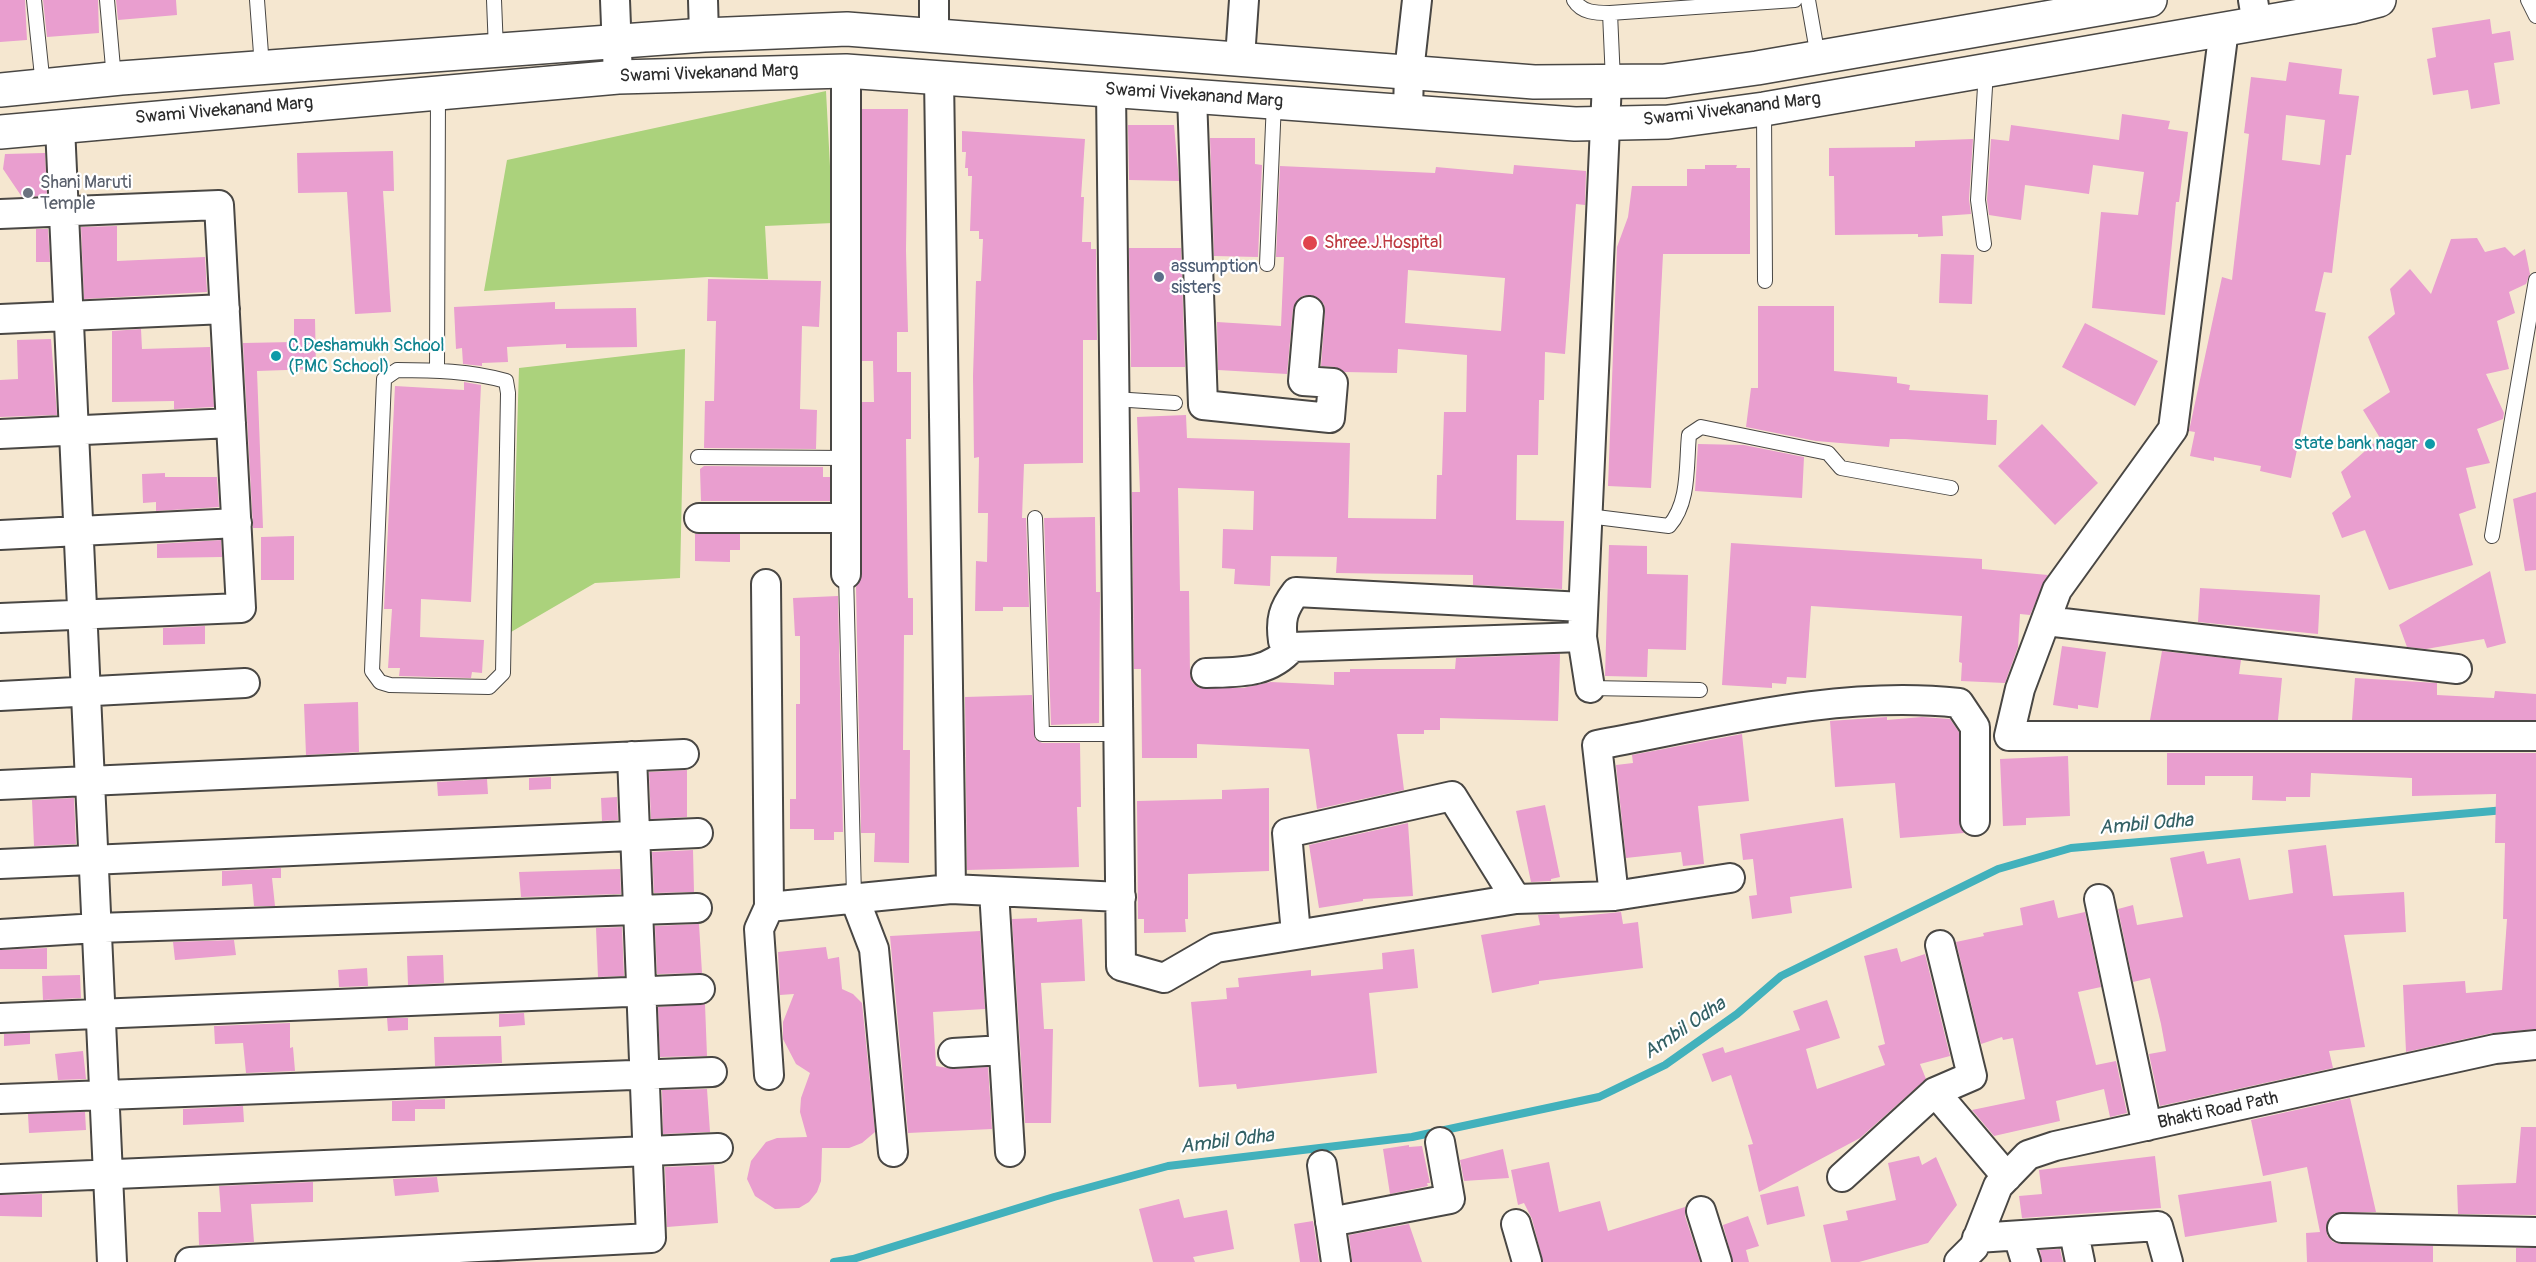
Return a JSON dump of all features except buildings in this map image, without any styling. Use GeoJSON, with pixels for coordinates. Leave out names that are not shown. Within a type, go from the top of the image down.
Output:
{"type":"FeatureCollection","features":[{"type":"Feature","properties":{"kind":"main road","name":"Swami Vivekanand Marg"},"geometry":{"type":"LineString","coordinates":[[0,90],[262,67],[616,41],[847,29],[1534,82],[1665,81],[2150,0]]}},
{"type":"Feature","properties":{"kind":"main road","name":"Swami Vivekanand Marg"},"geometry":{"type":"LineString","coordinates":[[0,132],[618,77],[846,71],[1575,124],[1668,122],[1764,109],[2224,29],[2255,12],[2379,0]]}},
{"type":"Feature","properties":{"kind":"street"},"geometry":{"type":"LineString","coordinates":[[615,0],[618,77]]}},
{"type":"Feature","properties":{"kind":"street"},"geometry":{"type":"LineString","coordinates":[[704,0],[704,35]]}},
{"type":"Feature","properties":{"kind":"street"},"geometry":{"type":"LineString","coordinates":[[934,0],[934,34]]}},
{"type":"Feature","properties":{"kind":"street"},"geometry":{"type":"LineString","coordinates":[[1240,58],[1244,0]]}},
{"type":"Feature","properties":{"kind":"street"},"geometry":{"type":"LineString","coordinates":[[1408,111],[1409,72],[1417,0]]}},
{"type":"Feature","properties":{"kind":"street"},"geometry":{"type":"LineString","coordinates":[[2224,29],[2173,429],[2057,590],[2020,689],[2009,736],[2536,735]]}},
{"type":"Feature","properties":{"kind":"street"},"geometry":{"type":"LineString","coordinates":[[846,71],[846,574]]}},
{"type":"Feature","properties":{"kind":"street"},"geometry":{"type":"LineString","coordinates":[[939,77],[951,889]]}},
{"type":"Feature","properties":{"kind":"street"},"geometry":{"type":"LineString","coordinates":[[1590,688],[1582,637],[1605,123],[1610,82]]}},
{"type":"Feature","properties":{"kind":"street"},"geometry":{"type":"LineString","coordinates":[[1111,90],[1121,966],[1164,978],[1216,948],[1516,899],[1614,896],[1730,878]]}},
{"type":"Feature","properties":{"kind":"street"},"geometry":{"type":"LineString","coordinates":[[1192,96],[1203,405],[1330,418],[1333,383],[1303,381],[1309,311]]}},
{"type":"Feature","properties":{"kind":"street"},"geometry":{"type":"LineString","coordinates":[[60,127],[112,1262]]}},
{"type":"Feature","properties":{"kind":"street"},"geometry":{"type":"LineString","coordinates":[[0,214],[219,205],[241,608],[0,618]]}},
{"type":"Feature","properties":{"kind":"street"},"geometry":{"type":"LineString","coordinates":[[0,319],[225,309]]}},
{"type":"Feature","properties":{"kind":"street"},"geometry":{"type":"LineString","coordinates":[[0,434],[231,423]]}},
{"type":"Feature","properties":{"kind":"street"},"geometry":{"type":"LineString","coordinates":[[699,518],[846,518]]}},
{"type":"Feature","properties":{"kind":"street"},"geometry":{"type":"LineString","coordinates":[[0,535],[237,523]]}},
{"type":"Feature","properties":{"kind":"street"},"geometry":{"type":"LineString","coordinates":[[766,584],[769,907],[759,929],[769,1075]]}},
{"type":"Feature","properties":{"kind":"street"},"geometry":{"type":"LineString","coordinates":[[1582,637],[1292,647],[1283,641],[1280,623],[1285,606],[1296,592],[1584,607]]}},
{"type":"Feature","properties":{"kind":"street"},"geometry":{"type":"LineString","coordinates":[[2046,621],[2457,669]]}},
{"type":"Feature","properties":{"kind":"street"},"geometry":{"type":"LineString","coordinates":[[1206,673],[1266,668],[1282,659],[1292,647]]}},
{"type":"Feature","properties":{"kind":"street"},"geometry":{"type":"LineString","coordinates":[[0,696],[245,683]]}},
{"type":"Feature","properties":{"kind":"street"},"geometry":{"type":"LineString","coordinates":[[1614,896],[1597,745],[1805,706],[1927,700],[1959,703],[1975,727],[1975,821]]}},
{"type":"Feature","properties":{"kind":"street"},"geometry":{"type":"LineString","coordinates":[[0,785],[684,754]]}},
{"type":"Feature","properties":{"kind":"street"},"geometry":{"type":"LineString","coordinates":[[190,1262],[651,1238],[632,756]]}},
{"type":"Feature","properties":{"kind":"street"},"geometry":{"type":"LineString","coordinates":[[1296,934],[1287,833],[1452,796],[1516,899]]}},
{"type":"Feature","properties":{"kind":"street"},"geometry":{"type":"LineString","coordinates":[[0,864],[698,833]]}},
{"type":"Feature","properties":{"kind":"street"},"geometry":{"type":"LineString","coordinates":[[769,907],[951,889],[1120,897]]}},
{"type":"Feature","properties":{"kind":"street"},"geometry":{"type":"LineString","coordinates":[[994,891],[1010,1152]]}},
{"type":"Feature","properties":{"kind":"street"},"geometry":{"type":"LineString","coordinates":[[854,897],[874,949],[893,1152]]}},
{"type":"Feature","properties":{"kind":"street"},"geometry":{"type":"LineString","coordinates":[[2099,900],[2147,1126]]}},
{"type":"Feature","properties":{"kind":"street"},"geometry":{"type":"LineString","coordinates":[[0,934],[97,928],[698,908]]}},
{"type":"Feature","properties":{"kind":"street"},"geometry":{"type":"LineString","coordinates":[[1842,1177],[1935,1092],[1972,1076],[1940,945]]}},
{"type":"Feature","properties":{"kind":"street"},"geometry":{"type":"LineString","coordinates":[[0,1018],[101,1016],[700,989]]}},
{"type":"Feature","properties":{"kind":"street","name":"Bhakti Road Path"},"geometry":{"type":"LineString","coordinates":[[1959,1262],[1974,1247],[1998,1186],[2028,1155],[2147,1126],[2495,1049],[2536,1045]]}},
{"type":"Feature","properties":{"kind":"street"},"geometry":{"type":"LineString","coordinates":[[953,1053],[1003,1050]]}},
{"type":"Feature","properties":{"kind":"street"},"geometry":{"type":"LineString","coordinates":[[0,1099],[712,1072]]}},
{"type":"Feature","properties":{"kind":"street"},"geometry":{"type":"LineString","coordinates":[[1935,1092],[2007,1177]]}},
{"type":"Feature","properties":{"kind":"street"},"geometry":{"type":"LineString","coordinates":[[1330,1222],[1450,1199],[1440,1142]]}},
{"type":"Feature","properties":{"kind":"street"},"geometry":{"type":"LineString","coordinates":[[0,1179],[718,1148]]}},
{"type":"Feature","properties":{"kind":"street"},"geometry":{"type":"LineString","coordinates":[[1322,1165],[1336,1262]]}},
{"type":"Feature","properties":{"kind":"street"},"geometry":{"type":"LineString","coordinates":[[1701,1210],[1717,1262]]}},
{"type":"Feature","properties":{"kind":"street"},"geometry":{"type":"LineString","coordinates":[[1516,1224],[1527,1262]]}},
{"type":"Feature","properties":{"kind":"street"},"geometry":{"type":"LineString","coordinates":[[1977,1238],[2022,1249],[2074,1233],[2158,1226],[2168,1262]]}},
{"type":"Feature","properties":{"kind":"street"},"geometry":{"type":"LineString","coordinates":[[2342,1228],[2536,1232]]}},
{"type":"Feature","properties":{"kind":"street"},"geometry":{"type":"LineString","coordinates":[[2074,1233],[2080,1262]]}},
{"type":"Feature","properties":{"kind":"lane"},"geometry":{"type":"LineString","coordinates":[[34,0],[43,86]]}},
{"type":"Feature","properties":{"kind":"lane"},"geometry":{"type":"LineString","coordinates":[[107,0],[114,79]]}},
{"type":"Feature","properties":{"kind":"lane"},"geometry":{"type":"LineString","coordinates":[[257,0],[262,67]]}},
{"type":"Feature","properties":{"kind":"lane"},"geometry":{"type":"LineString","coordinates":[[494,0],[496,50]]}},
{"type":"Feature","properties":{"kind":"lane"},"geometry":{"type":"LineString","coordinates":[[1574,0],[1579,7],[1595,14],[1795,0]]}},
{"type":"Feature","properties":{"kind":"lane"},"geometry":{"type":"LineString","coordinates":[[1808,0],[1818,57]]}},
{"type":"Feature","properties":{"kind":"lane"},"geometry":{"type":"LineString","coordinates":[[2528,0],[2536,16]]}},
{"type":"Feature","properties":{"kind":"lane"},"geometry":{"type":"LineString","coordinates":[[1610,13],[1610,82]]}},
{"type":"Feature","properties":{"kind":"lane"},"geometry":{"type":"LineString","coordinates":[[1984,244],[1978,200],[1986,71]]}},
{"type":"Feature","properties":{"kind":"lane"},"geometry":{"type":"LineString","coordinates":[[437,370],[438,93]]}},
{"type":"Feature","properties":{"kind":"lane"},"geometry":{"type":"LineString","coordinates":[[1267,264],[1274,102]]}},
{"type":"Feature","properties":{"kind":"lane"},"geometry":{"type":"LineString","coordinates":[[1764,109],[1765,280]]}},
{"type":"Feature","properties":{"kind":"lane"},"geometry":{"type":"LineString","coordinates":[[2492,536],[2536,280]]}},
{"type":"Feature","properties":{"kind":"lane"},"geometry":{"type":"LineString","coordinates":[[397,370],[437,370],[506,381],[508,393],[503,673],[489,687],[390,685],[380,682],[372,671],[384,380],[397,370]]}},
{"type":"Feature","properties":{"kind":"lane"},"geometry":{"type":"LineString","coordinates":[[1114,399],[1175,403]]}},
{"type":"Feature","properties":{"kind":"lane"},"geometry":{"type":"LineString","coordinates":[[1588,516],[1669,526],[1679,515],[1683,502],[1689,435],[1701,427],[1828,453],[1841,468],[1951,488]]}},
{"type":"Feature","properties":{"kind":"lane"},"geometry":{"type":"LineString","coordinates":[[698,457],[846,458]]}},
{"type":"Feature","properties":{"kind":"lane"},"geometry":{"type":"LineString","coordinates":[[1035,518],[1042,734],[1118,734]]}},
{"type":"Feature","properties":{"kind":"lane"},"geometry":{"type":"LineString","coordinates":[[846,574],[854,897]]}},
{"type":"Feature","properties":{"kind":"lane"},"geometry":{"type":"LineString","coordinates":[[1590,688],[1700,690]]}},
{"type":"Feature","properties":{"kind":"green space"},"geometry":{"type":"Polygon","coordinates":[[[826,91],[833,223],[765,226],[768,279],[708,277],[484,291],[507,160],[826,91]]]}},
{"type":"Feature","properties":{"kind":"green space"},"geometry":{"type":"Polygon","coordinates":[[[685,349],[680,578],[595,583],[511,632],[519,368],[685,349]]]}},
{"type":"Feature","properties":{"kind":"waterway","name":"Ambil Odha"},"geometry":{"type":"LineString","coordinates":[[834,1262],[853,1259],[1054,1197],[1168,1166],[1412,1137],[1599,1097],[1665,1065],[1737,1014],[1781,976],[1998,869],[2071,848],[2505,810]]}},
{"type":"Feature","properties":{"kind":"place","name":"Shani Maruti Temple"},"geometry":{"type":"Point","coordinates":[28,193]}},
{"type":"Feature","properties":{"kind":"place","name":"Shree.J.Hospital"},"geometry":{"type":"Point","coordinates":[1310,243]}},
{"type":"Feature","properties":{"kind":"place","name":"assumption sisters"},"geometry":{"type":"Point","coordinates":[1159,277]}},
{"type":"Feature","properties":{"kind":"place","name":"C.Deshamukh School (PMC School)"},"geometry":{"type":"Point","coordinates":[276,356]}},
{"type":"Feature","properties":{"kind":"place","name":"state bank nagar"},"geometry":{"type":"Point","coordinates":[2430,444]}}]}
